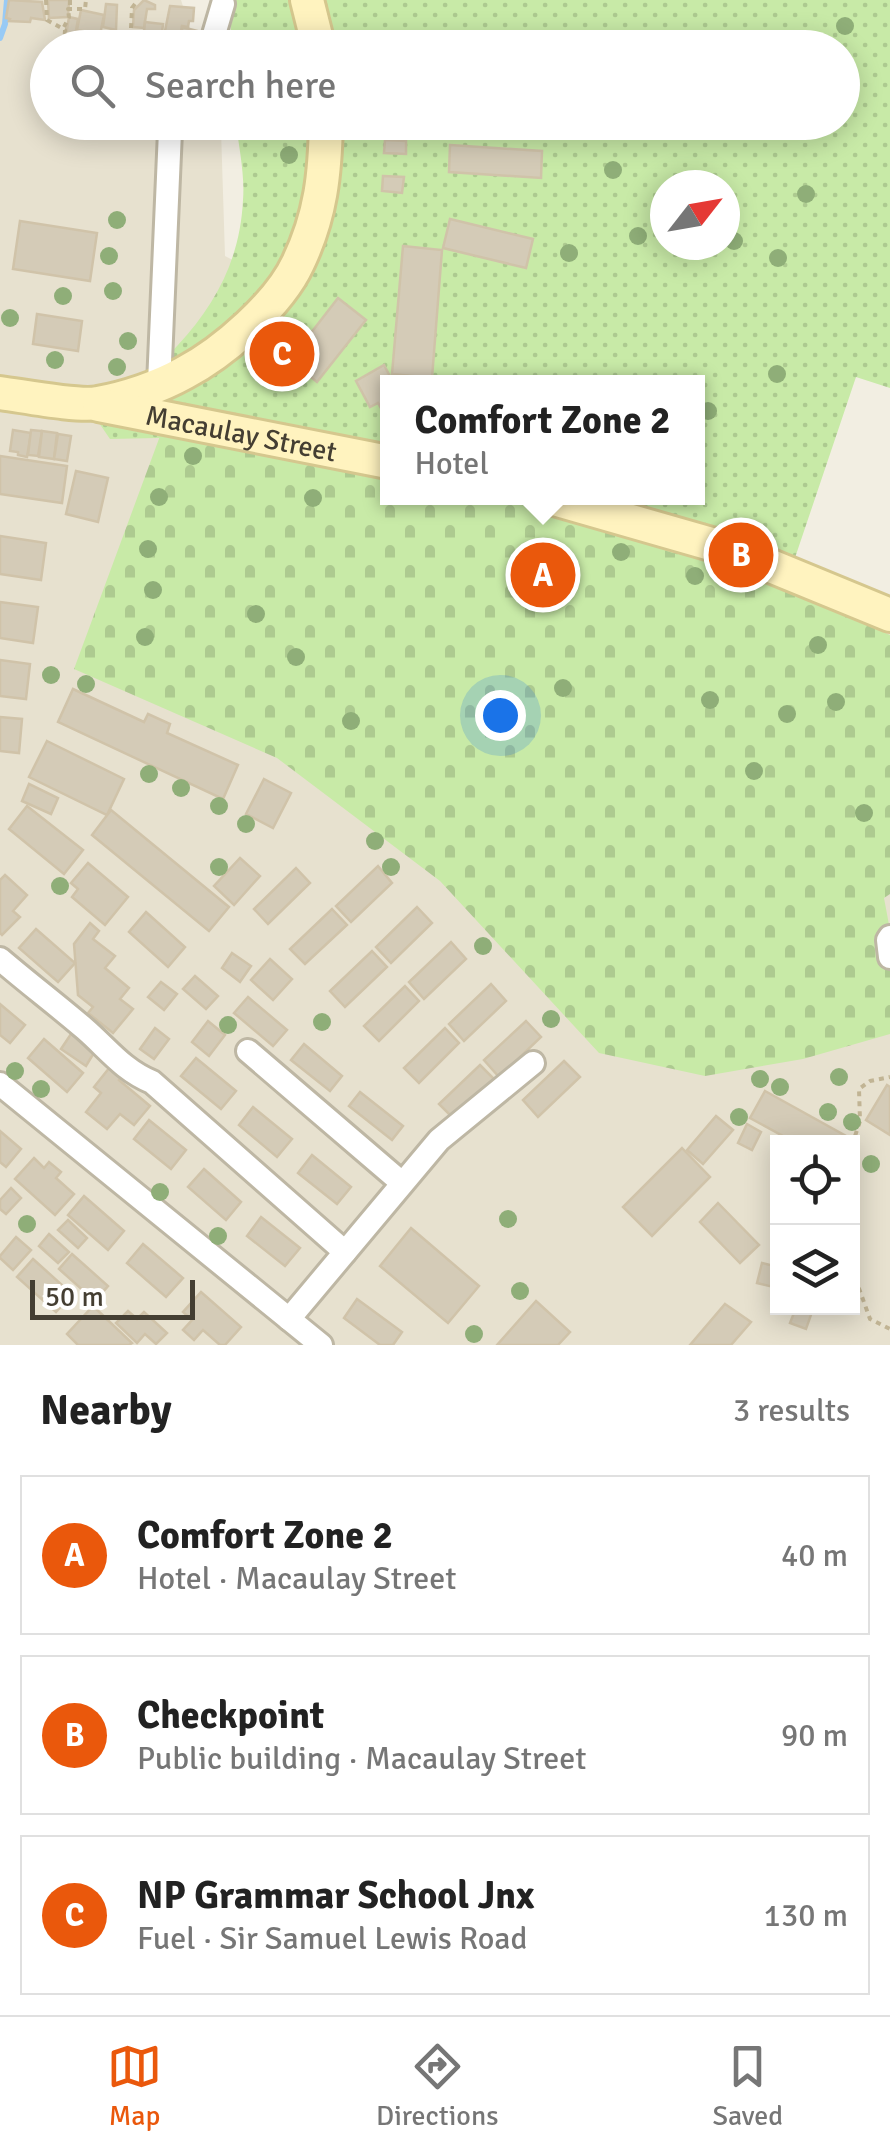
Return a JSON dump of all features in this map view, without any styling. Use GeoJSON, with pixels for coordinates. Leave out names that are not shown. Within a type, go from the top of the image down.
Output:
{"type":"FeatureCollection","features":[{"type":"Feature","properties":{"kind":"street"},"geometry":{"type":"LineString","coordinates":[[307,0],[314,30]]}},
{"type":"Feature","properties":{"kind":"street"},"geometry":{"type":"LineString","coordinates":[[216,30],[224,4]]}},
{"type":"Feature","properties":{"kind":"street"},"geometry":{"type":"LineString","coordinates":[[170,140],[172,378],[195,426]]}},
{"type":"Feature","properties":{"kind":"street"},"geometry":{"type":"LineString","coordinates":[[94,404],[172,378],[246,326],[272,302],[297,266],[316,218],[326,168],[326,140]]}},
{"type":"Feature","properties":{"kind":"street","name":"Macaulay Street"},"geometry":{"type":"LineString","coordinates":[[0,393],[94,404],[380,461]]}},
{"type":"Feature","properties":{"kind":"street"},"geometry":{"type":"LineString","coordinates":[[575,505],[732,550],[890,615]]}},
{"type":"Feature","properties":{"kind":"street"},"geometry":{"type":"LineString","coordinates":[[890,937],[890,957]]}},
{"type":"Feature","properties":{"kind":"street"},"geometry":{"type":"LineString","coordinates":[[0,959],[89,1032],[114,1059],[152,1082],[345,1252]]}},
{"type":"Feature","properties":{"kind":"street"},"geometry":{"type":"LineString","coordinates":[[248,1051],[402,1184]]}},
{"type":"Feature","properties":{"kind":"street"},"geometry":{"type":"LineString","coordinates":[[290,1319],[438,1140],[533,1064]]}},
{"type":"Feature","properties":{"kind":"street"},"geometry":{"type":"LineString","coordinates":[[0,1084],[321,1345]]}},
{"type":"Feature","properties":{"kind":"path"},"geometry":{"type":"LineString","coordinates":[[46,0],[47,20],[64,27],[70,0]]}},
{"type":"Feature","properties":{"kind":"path"},"geometry":{"type":"LineString","coordinates":[[68,9],[85,9],[86,0]]}},
{"type":"Feature","properties":{"kind":"path"},"geometry":{"type":"LineString","coordinates":[[131,30],[132,8],[138,0]]}},
{"type":"Feature","properties":{"kind":"path"},"geometry":{"type":"LineString","coordinates":[[855,1135],[860,1121],[859,1089],[870,1081],[890,1076]]}},
{"type":"Feature","properties":{"kind":"path"},"geometry":{"type":"LineString","coordinates":[[860,1291],[870,1319],[890,1329]]}},
{"type":"Feature","properties":{"kind":"shaded area"},"geometry":{"type":"Polygon","coordinates":[[[0,0],[181,0],[191,30],[30,30],[30,140],[221,140],[225,256],[452,375],[380,375],[380,505],[697,505],[890,606],[890,1345],[0,1345],[0,0]]]}},
{"type":"Feature","properties":{"kind":"green space"},"geometry":{"type":"Polygon","coordinates":[[[230,0],[890,0],[890,388],[856,377],[775,617],[431,505],[705,505],[705,375],[380,375],[380,489],[204,437],[110,439],[97,420],[173,350],[213,299],[238,236],[243,200],[238,140],[860,140],[860,30],[231,30],[230,0]]]}},
{"type":"Feature","properties":{"kind":"green space"},"geometry":{"type":"Polygon","coordinates":[[[160,436],[380,477],[380,505],[524,505],[803,595],[890,635],[890,894],[884,898],[890,930],[890,1034],[803,1059],[705,1076],[599,1053],[440,881],[277,758],[74,669],[160,436]]]}},
{"type":"Feature","properties":{"kind":"building"},"geometry":{"type":"Polygon","coordinates":[[[9,0],[42,2],[45,20],[9,21],[9,0]]]}},
{"type":"Feature","properties":{"kind":"building"},"geometry":{"type":"Polygon","coordinates":[[[48,0],[69,0],[68,17],[49,18],[48,0]]]}},
{"type":"Feature","properties":{"kind":"building"},"geometry":{"type":"Polygon","coordinates":[[[144,0],[155,5],[155,9],[147,9],[144,28],[133,27],[134,10],[144,0]]]}},
{"type":"Feature","properties":{"kind":"building"},"geometry":{"type":"Polygon","coordinates":[[[106,4],[117,5],[116,30],[103,27],[106,4]]]}},
{"type":"Feature","properties":{"kind":"building"},"geometry":{"type":"Polygon","coordinates":[[[170,6],[194,8],[188,27],[165,30],[170,6]]]}},
{"type":"Feature","properties":{"kind":"building"},"geometry":{"type":"Polygon","coordinates":[[[81,10],[104,15],[101,30],[77,30],[81,10]]]}},
{"type":"Feature","properties":{"kind":"building"},"geometry":{"type":"Polygon","coordinates":[[[69,17],[78,19],[76,30],[67,30],[69,17]]]}},
{"type":"Feature","properties":{"kind":"building"},"geometry":{"type":"Polygon","coordinates":[[[145,22],[163,24],[162,30],[144,30],[145,22]]]}},
{"type":"Feature","properties":{"kind":"building"},"geometry":{"type":"Polygon","coordinates":[[[385,140],[406,141],[406,154],[384,153],[385,140]]]}},
{"type":"Feature","properties":{"kind":"building"},"geometry":{"type":"Polygon","coordinates":[[[450,145],[542,151],[541,178],[449,172],[450,145]]]}},
{"type":"Feature","properties":{"kind":"building"},"geometry":{"type":"Polygon","coordinates":[[[383,176],[404,177],[402,193],[382,191],[383,176]]]}},
{"type":"Feature","properties":{"kind":"building"},"geometry":{"type":"Polygon","coordinates":[[[450,219],[533,239],[526,268],[443,248],[450,219]]]}},
{"type":"Feature","properties":{"kind":"building"},"geometry":{"type":"Polygon","coordinates":[[[20,221],[97,233],[90,281],[13,269],[20,221]]]}},
{"type":"Feature","properties":{"kind":"building"},"geometry":{"type":"Polygon","coordinates":[[[403,246],[442,250],[432,375],[392,374],[403,246]]]}},
{"type":"Feature","properties":{"kind":"building"},"geometry":{"type":"Polygon","coordinates":[[[338,298],[366,320],[317,382],[290,360],[338,298]]]}},
{"type":"Feature","properties":{"kind":"building"},"geometry":{"type":"Polygon","coordinates":[[[37,314],[82,321],[78,351],[33,344],[37,314]]]}},
{"type":"Feature","properties":{"kind":"building"},"geometry":{"type":"Polygon","coordinates":[[[384,365],[389,375],[380,375],[380,406],[378,403],[370,407],[356,381],[384,365]]]}},
{"type":"Feature","properties":{"kind":"building"},"geometry":{"type":"Polygon","coordinates":[[[13,430],[31,433],[27,457],[10,451],[13,430]]]}},
{"type":"Feature","properties":{"kind":"building"},"geometry":{"type":"Polygon","coordinates":[[[31,430],[42,431],[38,456],[28,455],[31,430]]]}},
{"type":"Feature","properties":{"kind":"building"},"geometry":{"type":"Polygon","coordinates":[[[42,431],[57,433],[54,459],[39,457],[42,431]]]}},
{"type":"Feature","properties":{"kind":"building"},"geometry":{"type":"Polygon","coordinates":[[[58,434],[71,436],[67,461],[54,459],[58,434]]]}},
{"type":"Feature","properties":{"kind":"building"},"geometry":{"type":"Polygon","coordinates":[[[0,456],[67,466],[62,503],[0,494],[0,456]]]}},
{"type":"Feature","properties":{"kind":"building"},"geometry":{"type":"Polygon","coordinates":[[[76,471],[108,478],[98,522],[66,514],[76,471]]]}},
{"type":"Feature","properties":{"kind":"building"},"geometry":{"type":"Polygon","coordinates":[[[0,536],[46,543],[41,580],[0,574],[0,536]]]}},
{"type":"Feature","properties":{"kind":"building"},"geometry":{"type":"Polygon","coordinates":[[[0,602],[38,607],[33,643],[0,638],[0,602]]]}},
{"type":"Feature","properties":{"kind":"building"},"geometry":{"type":"Polygon","coordinates":[[[0,660],[30,664],[26,699],[0,696],[0,660]]]}},
{"type":"Feature","properties":{"kind":"building"},"geometry":{"type":"Polygon","coordinates":[[[73,689],[144,722],[148,714],[170,724],[167,733],[238,765],[223,799],[58,722],[73,689]]]}},
{"type":"Feature","properties":{"kind":"building"},"geometry":{"type":"Polygon","coordinates":[[[0,717],[22,719],[19,753],[0,751],[0,717]]]}},
{"type":"Feature","properties":{"kind":"building"},"geometry":{"type":"Polygon","coordinates":[[[47,741],[124,779],[107,815],[29,777],[47,741]]]}},
{"type":"Feature","properties":{"kind":"building"},"geometry":{"type":"Polygon","coordinates":[[[264,779],[291,793],[273,828],[246,814],[264,779]]]}},
{"type":"Feature","properties":{"kind":"building"},"geometry":{"type":"Polygon","coordinates":[[[29,784],[58,798],[51,814],[22,801],[29,784]]]}},
{"type":"Feature","properties":{"kind":"building"},"geometry":{"type":"Polygon","coordinates":[[[27,806],[83,850],[64,874],[9,829],[27,806]]]}},
{"type":"Feature","properties":{"kind":"building"},"geometry":{"type":"Polygon","coordinates":[[[111,810],[229,907],[209,931],[92,835],[111,810]]]}},
{"type":"Feature","properties":{"kind":"building"},"geometry":{"type":"Polygon","coordinates":[[[240,858],[260,876],[234,905],[214,886],[240,858]]]}},
{"type":"Feature","properties":{"kind":"building"},"geometry":{"type":"Polygon","coordinates":[[[88,863],[128,897],[105,925],[72,897],[78,889],[71,883],[88,863]]]}},
{"type":"Feature","properties":{"kind":"building"},"geometry":{"type":"Polygon","coordinates":[[[378,866],[392,883],[351,922],[336,906],[378,866]]]}},
{"type":"Feature","properties":{"kind":"building"},"geometry":{"type":"Polygon","coordinates":[[[296,868],[310,883],[268,924],[254,909],[296,868]]]}},
{"type":"Feature","properties":{"kind":"building"},"geometry":{"type":"Polygon","coordinates":[[[5,875],[27,895],[13,911],[20,917],[2,935],[0,880],[5,875]]]}},
{"type":"Feature","properties":{"kind":"building"},"geometry":{"type":"Polygon","coordinates":[[[417,907],[432,923],[391,963],[376,947],[417,907]]]}},
{"type":"Feature","properties":{"kind":"building"},"geometry":{"type":"Polygon","coordinates":[[[332,909],[347,925],[305,964],[290,949],[332,909]]]}},
{"type":"Feature","properties":{"kind":"building"},"geometry":{"type":"Polygon","coordinates":[[[146,912],[185,947],[168,967],[129,932],[146,912]]]}},
{"type":"Feature","properties":{"kind":"building"},"geometry":{"type":"Polygon","coordinates":[[[90,923],[99,931],[93,939],[115,956],[105,968],[129,988],[120,999],[133,1009],[113,1033],[88,1013],[93,1007],[78,995],[74,944],[90,923]]]}},
{"type":"Feature","properties":{"kind":"building"},"geometry":{"type":"Polygon","coordinates":[[[36,929],[75,963],[58,982],[19,948],[36,929]]]}},
{"type":"Feature","properties":{"kind":"building"},"geometry":{"type":"Polygon","coordinates":[[[451,942],[466,959],[424,999],[409,982],[451,942]]]}},
{"type":"Feature","properties":{"kind":"building"},"geometry":{"type":"Polygon","coordinates":[[[372,951],[387,967],[345,1007],[330,991],[372,951]]]}},
{"type":"Feature","properties":{"kind":"building"},"geometry":{"type":"Polygon","coordinates":[[[232,953],[251,966],[240,982],[222,968],[232,953]]]}},
{"type":"Feature","properties":{"kind":"building"},"geometry":{"type":"Polygon","coordinates":[[[270,959],[292,979],[273,1000],[251,980],[270,959]]]}},
{"type":"Feature","properties":{"kind":"building"},"geometry":{"type":"Polygon","coordinates":[[[195,976],[218,996],[206,1009],[183,989],[195,976]]]}},
{"type":"Feature","properties":{"kind":"building"},"geometry":{"type":"Polygon","coordinates":[[[161,982],[177,994],[164,1010],[148,997],[161,982]]]}},
{"type":"Feature","properties":{"kind":"building"},"geometry":{"type":"Polygon","coordinates":[[[491,984],[506,1001],[464,1041],[449,1024],[491,984]]]}},
{"type":"Feature","properties":{"kind":"building"},"geometry":{"type":"Polygon","coordinates":[[[405,986],[419,1001],[379,1041],[364,1026],[405,986]]]}},
{"type":"Feature","properties":{"kind":"building"},"geometry":{"type":"Polygon","coordinates":[[[248,997],[287,1030],[273,1046],[234,1013],[248,997]]]}},
{"type":"Feature","properties":{"kind":"building"},"geometry":{"type":"Polygon","coordinates":[[[0,1004],[25,1025],[10,1043],[0,1035],[0,1004]]]}},
{"type":"Feature","properties":{"kind":"building"},"geometry":{"type":"Polygon","coordinates":[[[208,1021],[225,1035],[209,1056],[192,1042],[208,1021]]]}},
{"type":"Feature","properties":{"kind":"building"},"geometry":{"type":"Polygon","coordinates":[[[526,1021],[541,1037],[499,1077],[484,1060],[526,1021]]]}},
{"type":"Feature","properties":{"kind":"building"},"geometry":{"type":"Polygon","coordinates":[[[155,1028],[169,1039],[154,1059],[140,1049],[155,1028]]]}},
{"type":"Feature","properties":{"kind":"building"},"geometry":{"type":"Polygon","coordinates":[[[445,1028],[459,1043],[419,1083],[404,1068],[445,1028]]]}},
{"type":"Feature","properties":{"kind":"building"},"geometry":{"type":"Polygon","coordinates":[[[71,1034],[95,1051],[86,1066],[61,1049],[71,1034]]]}},
{"type":"Feature","properties":{"kind":"building"},"geometry":{"type":"Polygon","coordinates":[[[44,1039],[83,1073],[67,1092],[28,1058],[44,1039]]]}},
{"type":"Feature","properties":{"kind":"building"},"geometry":{"type":"Polygon","coordinates":[[[304,1044],[342,1076],[330,1091],[291,1060],[304,1044]]]}},
{"type":"Feature","properties":{"kind":"building"},"geometry":{"type":"Polygon","coordinates":[[[196,1058],[236,1091],[221,1109],[181,1076],[196,1058]]]}},
{"type":"Feature","properties":{"kind":"building"},"geometry":{"type":"Polygon","coordinates":[[[564,1061],[580,1077],[538,1117],[523,1100],[564,1061]]]}},
{"type":"Feature","properties":{"kind":"building"},"geometry":{"type":"Polygon","coordinates":[[[114,1062],[126,1071],[119,1080],[150,1106],[134,1125],[120,1114],[107,1129],[86,1112],[101,1093],[94,1087],[114,1062]]]}},
{"type":"Feature","properties":{"kind":"building"},"geometry":{"type":"Polygon","coordinates":[[[480,1065],[494,1079],[454,1119],[439,1104],[480,1065]]]}},
{"type":"Feature","properties":{"kind":"building"},"geometry":{"type":"Polygon","coordinates":[[[887,1085],[890,1087],[890,1135],[866,1120],[887,1085]]]}},
{"type":"Feature","properties":{"kind":"building"},"geometry":{"type":"Polygon","coordinates":[[[765,1091],[844,1135],[781,1135],[750,1118],[765,1091]]]}},
{"type":"Feature","properties":{"kind":"building"},"geometry":{"type":"Polygon","coordinates":[[[360,1092],[403,1126],[392,1140],[349,1106],[360,1092]]]}},
{"type":"Feature","properties":{"kind":"building"},"geometry":{"type":"Polygon","coordinates":[[[253,1107],[292,1139],[277,1157],[239,1125],[253,1107]]]}},
{"type":"Feature","properties":{"kind":"building"},"geometry":{"type":"Polygon","coordinates":[[[716,1116],[733,1130],[703,1164],[687,1150],[716,1116]]]}},
{"type":"Feature","properties":{"kind":"building"},"geometry":{"type":"Polygon","coordinates":[[[149,1120],[186,1150],[171,1169],[134,1139],[149,1120]]]}},
{"type":"Feature","properties":{"kind":"building"},"geometry":{"type":"Polygon","coordinates":[[[747,1124],[761,1132],[752,1150],[738,1143],[747,1124]]]}},
{"type":"Feature","properties":{"kind":"building"},"geometry":{"type":"Polygon","coordinates":[[[0,1131],[21,1149],[6,1167],[0,1162],[0,1131]]]}},
{"type":"Feature","properties":{"kind":"building"},"geometry":{"type":"Polygon","coordinates":[[[682,1148],[710,1177],[652,1236],[623,1207],[682,1148]]]}},
{"type":"Feature","properties":{"kind":"building"},"geometry":{"type":"Polygon","coordinates":[[[312,1155],[351,1187],[337,1204],[298,1173],[312,1155]]]}},
{"type":"Feature","properties":{"kind":"building"},"geometry":{"type":"Polygon","coordinates":[[[34,1158],[44,1168],[49,1162],[61,1172],[56,1178],[74,1194],[55,1215],[15,1179],[34,1158]]]}},
{"type":"Feature","properties":{"kind":"building"},"geometry":{"type":"Polygon","coordinates":[[[204,1169],[241,1202],[226,1220],[188,1187],[204,1169]]]}},
{"type":"Feature","properties":{"kind":"building"},"geometry":{"type":"Polygon","coordinates":[[[11,1188],[21,1198],[6,1214],[0,1209],[0,1200],[11,1188]]]}},
{"type":"Feature","properties":{"kind":"building"},"geometry":{"type":"Polygon","coordinates":[[[84,1196],[124,1231],[108,1250],[68,1215],[84,1196]]]}},
{"type":"Feature","properties":{"kind":"building"},"geometry":{"type":"Polygon","coordinates":[[[718,1203],[759,1245],[740,1263],[700,1222],[718,1203]]]}},
{"type":"Feature","properties":{"kind":"building"},"geometry":{"type":"Polygon","coordinates":[[[261,1217],[300,1248],[285,1266],[247,1236],[261,1217]]]}},
{"type":"Feature","properties":{"kind":"building"},"geometry":{"type":"Polygon","coordinates":[[[68,1220],[87,1238],[78,1248],[58,1230],[68,1220]]]}},
{"type":"Feature","properties":{"kind":"building"},"geometry":{"type":"Polygon","coordinates":[[[411,1228],[479,1286],[448,1323],[380,1266],[411,1228]]]}},
{"type":"Feature","properties":{"kind":"building"},"geometry":{"type":"Polygon","coordinates":[[[49,1234],[69,1252],[58,1263],[39,1246],[49,1234]]]}},
{"type":"Feature","properties":{"kind":"building"},"geometry":{"type":"Polygon","coordinates":[[[16,1237],[31,1250],[13,1270],[0,1256],[16,1237]]]}},
{"type":"Feature","properties":{"kind":"building"},"geometry":{"type":"Polygon","coordinates":[[[143,1244],[183,1278],[166,1297],[127,1263],[143,1244]]]}},
{"type":"Feature","properties":{"kind":"building"},"geometry":{"type":"Polygon","coordinates":[[[72,1254],[108,1286],[95,1301],[59,1269],[72,1254]]]}},
{"type":"Feature","properties":{"kind":"building"},"geometry":{"type":"Polygon","coordinates":[[[33,1259],[72,1294],[56,1312],[17,1277],[33,1259]]]}},
{"type":"Feature","properties":{"kind":"building"},"geometry":{"type":"Polygon","coordinates":[[[762,1263],[770,1265],[770,1286],[757,1283],[762,1263]]]}},
{"type":"Feature","properties":{"kind":"building"},"geometry":{"type":"Polygon","coordinates":[[[201,1292],[241,1327],[225,1345],[203,1330],[194,1340],[183,1330],[192,1320],[183,1312],[201,1292]]]}},
{"type":"Feature","properties":{"kind":"building"},"geometry":{"type":"Polygon","coordinates":[[[357,1299],[402,1332],[393,1345],[380,1345],[344,1318],[357,1299]]]}},
{"type":"Feature","properties":{"kind":"building"},"geometry":{"type":"Polygon","coordinates":[[[536,1301],[570,1332],[558,1345],[497,1345],[536,1301]]]}},
{"type":"Feature","properties":{"kind":"building"},"geometry":{"type":"Polygon","coordinates":[[[725,1304],[751,1322],[731,1345],[690,1345],[725,1304]]]}},
{"type":"Feature","properties":{"kind":"building"},"geometry":{"type":"Polygon","coordinates":[[[93,1306],[132,1343],[78,1345],[67,1334],[93,1306]]]}},
{"type":"Feature","properties":{"kind":"building"},"geometry":{"type":"Polygon","coordinates":[[[128,1311],[137,1319],[144,1312],[167,1333],[156,1344],[145,1334],[137,1343],[116,1323],[128,1311]]]}},
{"type":"Feature","properties":{"kind":"building"},"geometry":{"type":"Polygon","coordinates":[[[793,1315],[811,1315],[806,1329],[790,1323],[793,1315]]]}},
{"type":"Feature","properties":{"kind":"waterway"},"geometry":{"type":"LineString","coordinates":[[0,38],[7,0]]}},
{"type":"Feature","properties":{"kind":"place","name":"NP Grammar School Jnx"},"geometry":{"type":"Point","coordinates":[282,354]}},
{"type":"Feature","properties":{"kind":"place","name":"Checkpoint"},"geometry":{"type":"Point","coordinates":[741,555]}},
{"type":"Feature","properties":{"kind":"place","name":"Comfort Zone 2"},"geometry":{"type":"Point","coordinates":[543,575]}}]}
